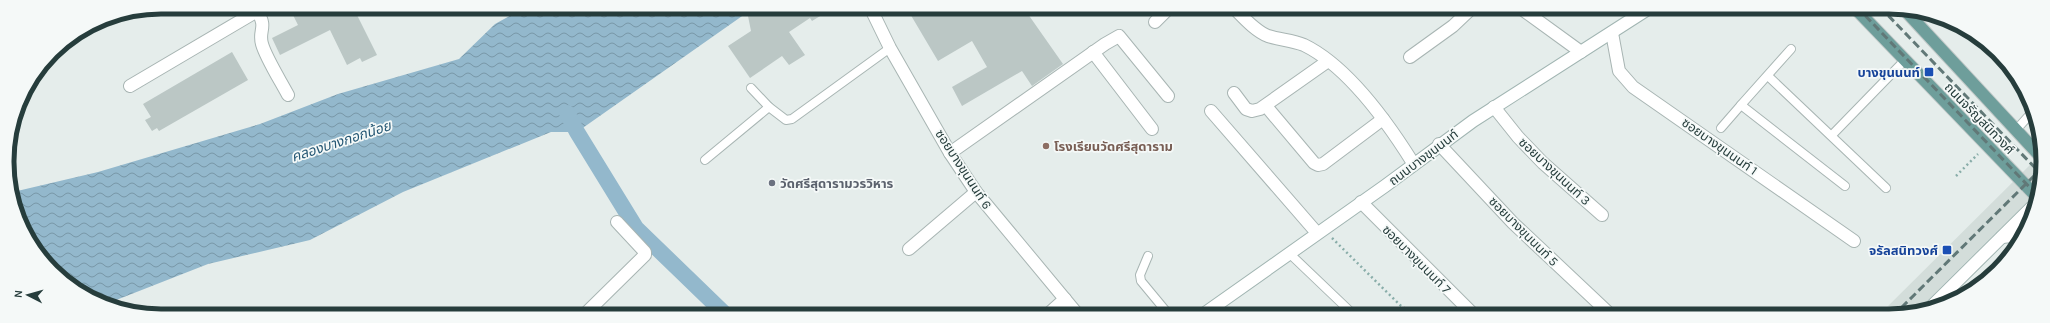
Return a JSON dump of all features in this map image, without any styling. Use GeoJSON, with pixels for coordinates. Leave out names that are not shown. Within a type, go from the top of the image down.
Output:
{"type":"FeatureCollection","features":[{"type":"Feature","properties":{"kind":"main road","name":"ถนนจรัญสนิทวงศ์"},"geometry":{"type":"LineString","coordinates":[[1861,14],[2033,192]]}},
{"type":"Feature","properties":{"kind":"main road","name":"ถนนจรัญสนิทวงศ์"},"geometry":{"type":"LineString","coordinates":[[1910,15],[2036,152]]}},
{"type":"Feature","properties":{"kind":"street"},"geometry":{"type":"LineString","coordinates":[[130,86],[247,14]]}},
{"type":"Feature","properties":{"kind":"street"},"geometry":{"type":"LineString","coordinates":[[258,14],[263,20],[264,27],[262,43],[288,94]]}},
{"type":"Feature","properties":{"kind":"street","name":"ซอยบางขุนนนท์ 6"},"geometry":{"type":"LineString","coordinates":[[873,14],[890,48],[950,153],[976,192],[1073,309]]}},
{"type":"Feature","properties":{"kind":"street"},"geometry":{"type":"LineString","coordinates":[[1155,22],[1163,14]]}},
{"type":"Feature","properties":{"kind":"street"},"geometry":{"type":"LineString","coordinates":[[1240,14],[1257,29],[1268,36],[1304,45],[1328,60],[1367,100],[1413,163]]}},
{"type":"Feature","properties":{"kind":"street"},"geometry":{"type":"LineString","coordinates":[[1410,57],[1453,26],[1466,14]]}},
{"type":"Feature","properties":{"kind":"street"},"geometry":{"type":"LineString","coordinates":[[1529,14],[1581,52]]}},
{"type":"Feature","properties":{"kind":"street","name":"ถนนบางขุนนนท์"},"geometry":{"type":"LineString","coordinates":[[1211,309],[1439,144],[1494,107],[1640,14]]}},
{"type":"Feature","properties":{"kind":"street","name":"ซอยบางขุนนนท์ 1"},"geometry":{"type":"LineString","coordinates":[[1612,33],[1619,71],[1633,87],[1854,241]]}},
{"type":"Feature","properties":{"kind":"street"},"geometry":{"type":"LineString","coordinates":[[950,153],[1093,52],[1119,36],[1168,96]]}},
{"type":"Feature","properties":{"kind":"street"},"geometry":{"type":"LineString","coordinates":[[1093,52],[1152,129]]}},
{"type":"Feature","properties":{"kind":"street"},"geometry":{"type":"LineString","coordinates":[[1234,93],[1246,108],[1252,111],[1266,106],[1328,60]]}},
{"type":"Feature","properties":{"kind":"street"},"geometry":{"type":"LineString","coordinates":[[1266,106],[1314,163],[1318,165],[1323,164],[1383,120]]}},
{"type":"Feature","properties":{"kind":"street","name":"ซอยบางขุนนนท์ 3"},"geometry":{"type":"LineString","coordinates":[[1494,107],[1518,137],[1543,163],[1602,215]]}},
{"type":"Feature","properties":{"kind":"street"},"geometry":{"type":"LineString","coordinates":[[1211,111],[1320,231]]}},
{"type":"Feature","properties":{"kind":"street","name":"ซอยบางขุนนนท์ 5"},"geometry":{"type":"LineString","coordinates":[[1439,144],[1513,223],[1605,309]]}},
{"type":"Feature","properties":{"kind":"street"},"geometry":{"type":"LineString","coordinates":[[909,249],[976,192]]}},
{"type":"Feature","properties":{"kind":"street","name":"ซอยบางขุนนนท์ 7"},"geometry":{"type":"LineString","coordinates":[[1361,202],[1468,309]]}},
{"type":"Feature","properties":{"kind":"street"},"geometry":{"type":"LineString","coordinates":[[1938,300],[2026,214]]}},
{"type":"Feature","properties":{"kind":"street"},"geometry":{"type":"LineString","coordinates":[[590,309],[645,255],[645,252],[617,222]]}},
{"type":"Feature","properties":{"kind":"street"},"geometry":{"type":"LineString","coordinates":[[2002,238],[2012,236],[2014,238]]}},
{"type":"Feature","properties":{"kind":"street"},"geometry":{"type":"LineString","coordinates":[[1054,309],[1065,299]]}},
{"type":"Feature","properties":{"kind":"lane"},"geometry":{"type":"LineString","coordinates":[[751,88],[769,107],[786,120],[792,119],[890,48]]}},
{"type":"Feature","properties":{"kind":"lane"},"geometry":{"type":"LineString","coordinates":[[1720,128],[1791,49]]}},
{"type":"Feature","properties":{"kind":"lane"},"geometry":{"type":"LineString","coordinates":[[1832,135],[1905,60]]}},
{"type":"Feature","properties":{"kind":"lane"},"geometry":{"type":"LineString","coordinates":[[1768,76],[1832,135],[1886,188]]}},
{"type":"Feature","properties":{"kind":"lane"},"geometry":{"type":"LineString","coordinates":[[1741,105],[1845,186]]}},
{"type":"Feature","properties":{"kind":"lane"},"geometry":{"type":"LineString","coordinates":[[705,160],[769,107]]}},
{"type":"Feature","properties":{"kind":"lane"},"geometry":{"type":"LineString","coordinates":[[2016,130],[2029,116]]}},
{"type":"Feature","properties":{"kind":"lane"},"geometry":{"type":"LineString","coordinates":[[1289,253],[1348,309]]}},
{"type":"Feature","properties":{"kind":"lane"},"geometry":{"type":"LineString","coordinates":[[1148,256],[1140,275],[1141,281],[1164,309]]}},
{"type":"Feature","properties":{"kind":"path"},"geometry":{"type":"LineString","coordinates":[[1976,157],[1956,176],[1981,150]]}},
{"type":"Feature","properties":{"kind":"path"},"geometry":{"type":"LineString","coordinates":[[1320,231],[1406,309]]}},
{"type":"Feature","properties":{"kind":"shaded area"},"geometry":{"type":"Polygon","coordinates":[[[2036,159],[2035,181],[2032,197],[1923,305],[1908,308],[1885,309],[2036,159]]]}},
{"type":"Feature","properties":{"kind":"water","name":"คลองบางกอกน้อย"},"geometry":{"type":"Polygon","coordinates":[[[513,14],[745,14],[577,132],[551,132],[403,192],[310,240],[208,264],[114,301],[96,294],[72,279],[57,266],[44,251],[25,218],[17,191],[98,172],[260,124],[338,94],[459,59],[495,24],[513,14]]]}},
{"type":"Feature","properties":{"kind":"building"},"geometry":{"type":"Polygon","coordinates":[[[356,14],[377,55],[362,62],[360,58],[347,65],[330,30],[280,55],[272,38],[298,25],[293,15],[356,14]]]}},
{"type":"Feature","properties":{"kind":"building"},"geometry":{"type":"Polygon","coordinates":[[[749,14],[824,14],[812,21],[810,18],[789,32],[805,55],[789,65],[782,56],[750,78],[728,46],[751,31],[749,14]]]}},
{"type":"Feature","properties":{"kind":"building"},"geometry":{"type":"Polygon","coordinates":[[[910,14],[1028,14],[1063,64],[1032,86],[1022,71],[962,106],[952,87],[987,67],[972,41],[938,61],[910,14]]]}},
{"type":"Feature","properties":{"kind":"building"},"geometry":{"type":"Polygon","coordinates":[[[232,52],[248,80],[159,131],[157,128],[152,131],[145,120],[151,117],[143,104],[232,52]]]}},
{"type":"Feature","properties":{"kind":"waterway"},"geometry":{"type":"LineString","coordinates":[[567,113],[577,132],[636,228],[720,309]]}},
{"type":"Feature","properties":{"kind":"railway"},"geometry":{"type":"LineString","coordinates":[[1864,14],[2033,191]]}},
{"type":"Feature","properties":{"kind":"railway"},"geometry":{"type":"LineString","coordinates":[[1887,14],[2036,169]]}},
{"type":"Feature","properties":{"kind":"railway"},"geometry":{"type":"LineString","coordinates":[[1900,309],[2036,174]]}},
{"type":"Feature","properties":{"kind":"place","name":"บางขุนนนท์"},"geometry":{"type":"Point","coordinates":[1929,72]}},
{"type":"Feature","properties":{"kind":"place","name":"โรงเรียนวัดศรีสุดาราม"},"geometry":{"type":"Point","coordinates":[1046,146]}},
{"type":"Feature","properties":{"kind":"place","name":"วัดศรีสุดารามวรวิหาร"},"geometry":{"type":"Point","coordinates":[772,183]}},
{"type":"Feature","properties":{"kind":"place","name":"จรัลสนิทวงศ์"},"geometry":{"type":"Point","coordinates":[1947,250]}}]}
